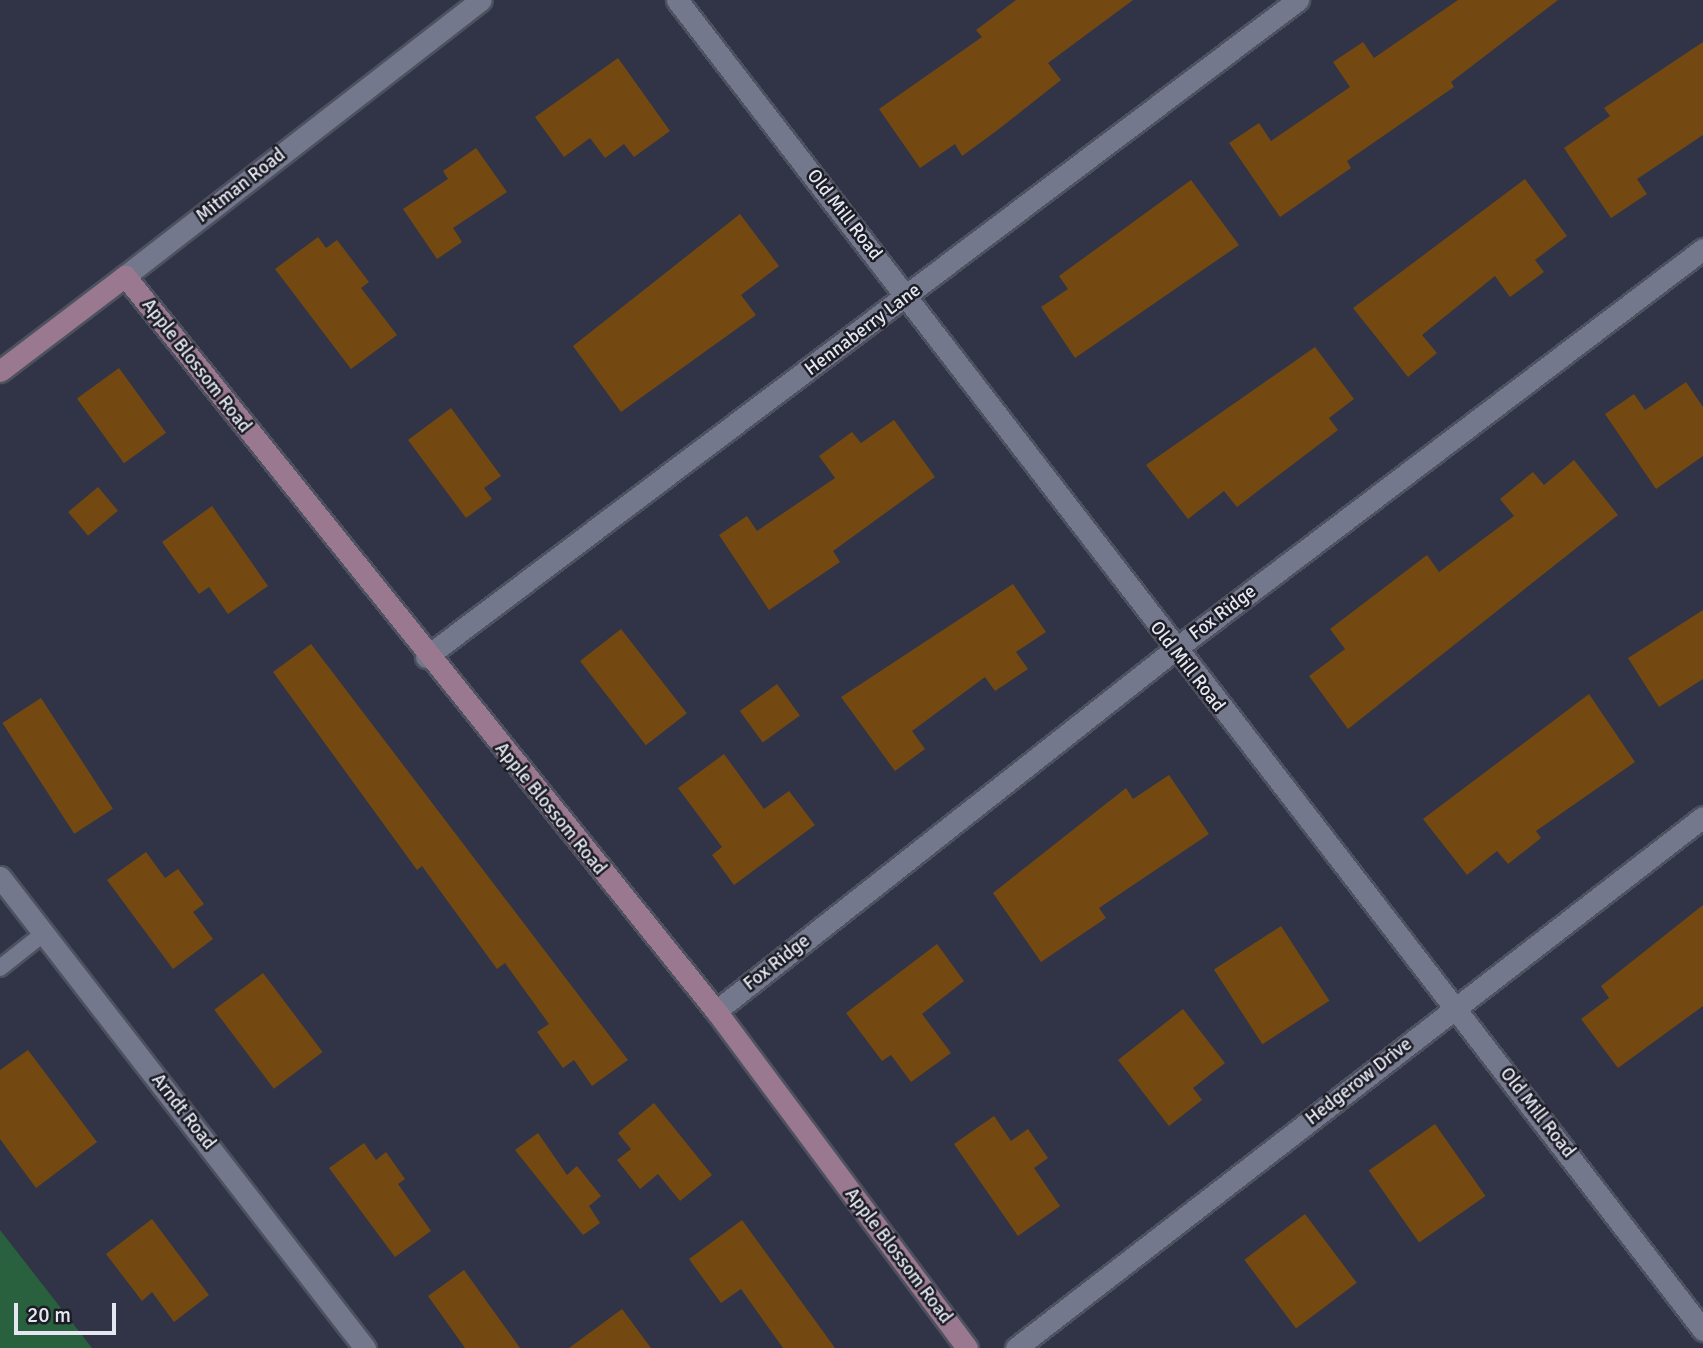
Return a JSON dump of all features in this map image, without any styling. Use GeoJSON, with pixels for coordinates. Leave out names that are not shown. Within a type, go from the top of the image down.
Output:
{"type":"FeatureCollection","features":[{"type":"Feature","properties":{"kind":"street","name":"Mitman Road"},"geometry":{"type":"LineString","coordinates":[[0,370],[481,0]]}},
{"type":"Feature","properties":{"kind":"street","name":"Old Mill Road"},"geometry":{"type":"LineString","coordinates":[[677,0],[908,297],[1174,650],[1455,1007],[1703,1329]]}},
{"type":"Feature","properties":{"kind":"street","name":"Hennaberry Lane"},"geometry":{"type":"LineString","coordinates":[[426,657],[908,297],[1298,0]]}},
{"type":"Feature","properties":{"kind":"street","name":"Fox Ridge"},"geometry":{"type":"LineString","coordinates":[[716,1011],[1174,650],[1703,249]]}},
{"type":"Feature","properties":{"kind":"street","name":"Apple Blossom Road"},"geometry":{"type":"LineString","coordinates":[[125,276],[426,657],[716,1011],[967,1348]]}},
{"type":"Feature","properties":{"kind":"street","name":"Hedgerow Drive"},"geometry":{"type":"LineString","coordinates":[[1016,1348],[1703,817]]}},
{"type":"Feature","properties":{"kind":"street","name":"Arndt Road"},"geometry":{"type":"LineString","coordinates":[[0,877],[365,1348]]}},
{"type":"Feature","properties":{"kind":"lane"},"geometry":{"type":"LineString","coordinates":[[0,968],[44,933]]}},
{"type":"Feature","properties":{"kind":"green space"},"geometry":{"type":"Polygon","coordinates":[[[0,1230],[92,1348],[0,1348],[0,1230]]]}},
{"type":"Feature","properties":{"kind":"building"},"geometry":{"type":"Polygon","coordinates":[[[1016,0],[1133,0],[1048,63],[1061,80],[962,156],[955,144],[920,168],[879,109],[982,37],[976,30],[1016,0]]]}},
{"type":"Feature","properties":{"kind":"building"},"geometry":{"type":"Polygon","coordinates":[[[1458,0],[1558,0],[1451,82],[1454,87],[1347,161],[1351,168],[1280,217],[1229,143],[1259,123],[1271,141],[1350,87],[1333,62],[1363,42],[1374,58],[1458,0]]]}},
{"type":"Feature","properties":{"kind":"building"},"geometry":{"type":"Polygon","coordinates":[[[1703,42],[1703,135],[1637,179],[1647,194],[1611,218],[1564,148],[1610,116],[1604,108],[1703,42]]]}},
{"type":"Feature","properties":{"kind":"building"},"geometry":{"type":"Polygon","coordinates":[[[618,58],[670,131],[634,157],[624,144],[605,158],[590,138],[564,157],[535,117],[618,58]]]}},
{"type":"Feature","properties":{"kind":"building"},"geometry":{"type":"Polygon","coordinates":[[[476,148],[507,192],[453,228],[462,242],[437,259],[403,209],[448,179],[443,171],[476,148]]]}},
{"type":"Feature","properties":{"kind":"building"},"geometry":{"type":"Polygon","coordinates":[[[1525,179],[1567,236],[1535,260],[1544,272],[1510,297],[1495,276],[1422,335],[1437,353],[1408,377],[1353,308],[1525,179]]]}},
{"type":"Feature","properties":{"kind":"building"},"geometry":{"type":"Polygon","coordinates":[[[1191,180],[1239,245],[1075,358],[1041,307],[1068,289],[1059,276],[1191,180]]]}},
{"type":"Feature","properties":{"kind":"building"},"geometry":{"type":"Polygon","coordinates":[[[740,214],[779,266],[741,295],[756,315],[621,412],[573,346],[740,214]]]}},
{"type":"Feature","properties":{"kind":"building"},"geometry":{"type":"Polygon","coordinates":[[[318,237],[326,248],[337,240],[369,282],[361,288],[397,335],[351,369],[275,269],[318,237]]]}},
{"type":"Feature","properties":{"kind":"building"},"geometry":{"type":"Polygon","coordinates":[[[1315,347],[1354,399],[1329,418],[1338,430],[1237,507],[1224,491],[1188,519],[1146,465],[1315,347]]]}},
{"type":"Feature","properties":{"kind":"building"},"geometry":{"type":"Polygon","coordinates":[[[119,368],[166,433],[124,463],[77,399],[119,368]]]}},
{"type":"Feature","properties":{"kind":"building"},"geometry":{"type":"Polygon","coordinates":[[[1686,382],[1703,407],[1703,456],[1656,489],[1605,414],[1634,394],[1645,410],[1686,382]]]}},
{"type":"Feature","properties":{"kind":"building"},"geometry":{"type":"Polygon","coordinates":[[[451,408],[501,476],[484,488],[492,499],[466,518],[408,440],[451,408]]]}},
{"type":"Feature","properties":{"kind":"building"},"geometry":{"type":"Polygon","coordinates":[[[894,420],[935,477],[833,551],[840,562],[769,610],[719,535],[747,516],[757,531],[835,478],[819,456],[852,432],[861,443],[894,420]]]}},
{"type":"Feature","properties":{"kind":"building"},"geometry":{"type":"Polygon","coordinates":[[[1574,460],[1618,515],[1348,729],[1309,676],[1345,649],[1330,629],[1427,555],[1439,572],[1514,516],[1500,499],[1533,472],[1544,485],[1574,460]]]}},
{"type":"Feature","properties":{"kind":"building"},"geometry":{"type":"Polygon","coordinates":[[[98,487],[118,511],[88,536],[68,512],[98,487]]]}},
{"type":"Feature","properties":{"kind":"building"},"geometry":{"type":"Polygon","coordinates":[[[212,506],[268,586],[228,614],[209,587],[199,594],[162,542],[212,506]]]}},
{"type":"Feature","properties":{"kind":"building"},"geometry":{"type":"Polygon","coordinates":[[[1013,584],[1046,632],[1016,652],[1028,669],[995,691],[985,677],[912,731],[925,749],[895,771],[841,697],[1013,584]]]}},
{"type":"Feature","properties":{"kind":"building"},"geometry":{"type":"Polygon","coordinates":[[[1703,610],[1703,679],[1659,707],[1628,658],[1703,610]]]}},
{"type":"Feature","properties":{"kind":"building"},"geometry":{"type":"Polygon","coordinates":[[[621,629],[687,713],[646,745],[580,661],[621,629]]]}},
{"type":"Feature","properties":{"kind":"building"},"geometry":{"type":"Polygon","coordinates":[[[311,644],[628,1060],[592,1086],[574,1060],[563,1068],[537,1032],[549,1024],[505,963],[497,969],[422,866],[417,870],[273,672],[311,644]]]}},
{"type":"Feature","properties":{"kind":"building"},"geometry":{"type":"Polygon","coordinates":[[[777,684],[800,716],[763,743],[740,711],[777,684]]]}},
{"type":"Feature","properties":{"kind":"building"},"geometry":{"type":"Polygon","coordinates":[[[1589,694],[1635,762],[1536,831],[1541,838],[1508,864],[1497,851],[1467,875],[1423,819],[1589,694]]]}},
{"type":"Feature","properties":{"kind":"building"},"geometry":{"type":"Polygon","coordinates":[[[41,698],[113,809],[74,834],[2,723],[41,698]]]}},
{"type":"Feature","properties":{"kind":"building"},"geometry":{"type":"Polygon","coordinates":[[[724,754],[764,809],[789,791],[815,825],[734,885],[712,855],[722,847],[678,788],[724,754]]]}},
{"type":"Feature","properties":{"kind":"building"},"geometry":{"type":"Polygon","coordinates":[[[1169,775],[1209,834],[1099,908],[1106,918],[1041,962],[993,893],[1126,788],[1133,799],[1169,775]]]}},
{"type":"Feature","properties":{"kind":"building"},"geometry":{"type":"Polygon","coordinates":[[[146,852],[165,878],[178,869],[204,904],[193,912],[213,939],[173,969],[107,880],[146,852]]]}},
{"type":"Feature","properties":{"kind":"building"},"geometry":{"type":"Polygon","coordinates":[[[1703,905],[1703,1006],[1618,1068],[1581,1019],[1609,998],[1601,986],[1703,905]]]}},
{"type":"Feature","properties":{"kind":"building"},"geometry":{"type":"Polygon","coordinates":[[[1281,926],[1329,1001],[1262,1044],[1214,970],[1281,926]]]}},
{"type":"Feature","properties":{"kind":"building"},"geometry":{"type":"Polygon","coordinates":[[[937,944],[964,981],[922,1014],[951,1053],[911,1082],[891,1055],[882,1061],[846,1013],[937,944]]]}},
{"type":"Feature","properties":{"kind":"building"},"geometry":{"type":"Polygon","coordinates":[[[263,973],[323,1052],[274,1089],[214,1010],[263,973]]]}},
{"type":"Feature","properties":{"kind":"building"},"geometry":{"type":"Polygon","coordinates":[[[1183,1009],[1225,1063],[1193,1088],[1202,1100],[1169,1126],[1118,1060],[1183,1009]]]}},
{"type":"Feature","properties":{"kind":"building"},"geometry":{"type":"Polygon","coordinates":[[[28,1050],[97,1142],[36,1188],[0,1139],[0,1070],[28,1050]]]}},
{"type":"Feature","properties":{"kind":"building"},"geometry":{"type":"Polygon","coordinates":[[[654,1103],[712,1175],[680,1201],[658,1174],[640,1189],[617,1160],[631,1149],[618,1133],[654,1103]]]}},
{"type":"Feature","properties":{"kind":"building"},"geometry":{"type":"Polygon","coordinates":[[[994,1116],[1011,1141],[1028,1129],[1048,1158],[1034,1168],[1060,1206],[1018,1236],[954,1144],[994,1116]]]}},
{"type":"Feature","properties":{"kind":"building"},"geometry":{"type":"Polygon","coordinates":[[[1435,1124],[1485,1196],[1419,1243],[1369,1170],[1435,1124]]]}},
{"type":"Feature","properties":{"kind":"building"},"geometry":{"type":"Polygon","coordinates":[[[538,1133],[567,1175],[577,1166],[601,1196],[589,1206],[600,1223],[583,1235],[515,1150],[538,1133]]]}},
{"type":"Feature","properties":{"kind":"building"},"geometry":{"type":"Polygon","coordinates":[[[364,1143],[376,1160],[386,1152],[405,1179],[398,1184],[431,1231],[395,1257],[329,1168],[364,1143]]]}},
{"type":"Feature","properties":{"kind":"building"},"geometry":{"type":"Polygon","coordinates":[[[1305,1214],[1357,1283],[1296,1328],[1244,1260],[1305,1214]]]}},
{"type":"Feature","properties":{"kind":"building"},"geometry":{"type":"Polygon","coordinates":[[[152,1219],[209,1295],[174,1322],[152,1292],[142,1301],[106,1254],[152,1219]]]}},
{"type":"Feature","properties":{"kind":"building"},"geometry":{"type":"Polygon","coordinates":[[[742,1220],[835,1348],[783,1348],[741,1289],[721,1303],[689,1259],[742,1220]]]}},
{"type":"Feature","properties":{"kind":"building"},"geometry":{"type":"Polygon","coordinates":[[[464,1270],[520,1348],[465,1348],[428,1296],[464,1270]]]}},
{"type":"Feature","properties":{"kind":"building"},"geometry":{"type":"Polygon","coordinates":[[[622,1309],[651,1348],[569,1348],[622,1309]]]}}]}
